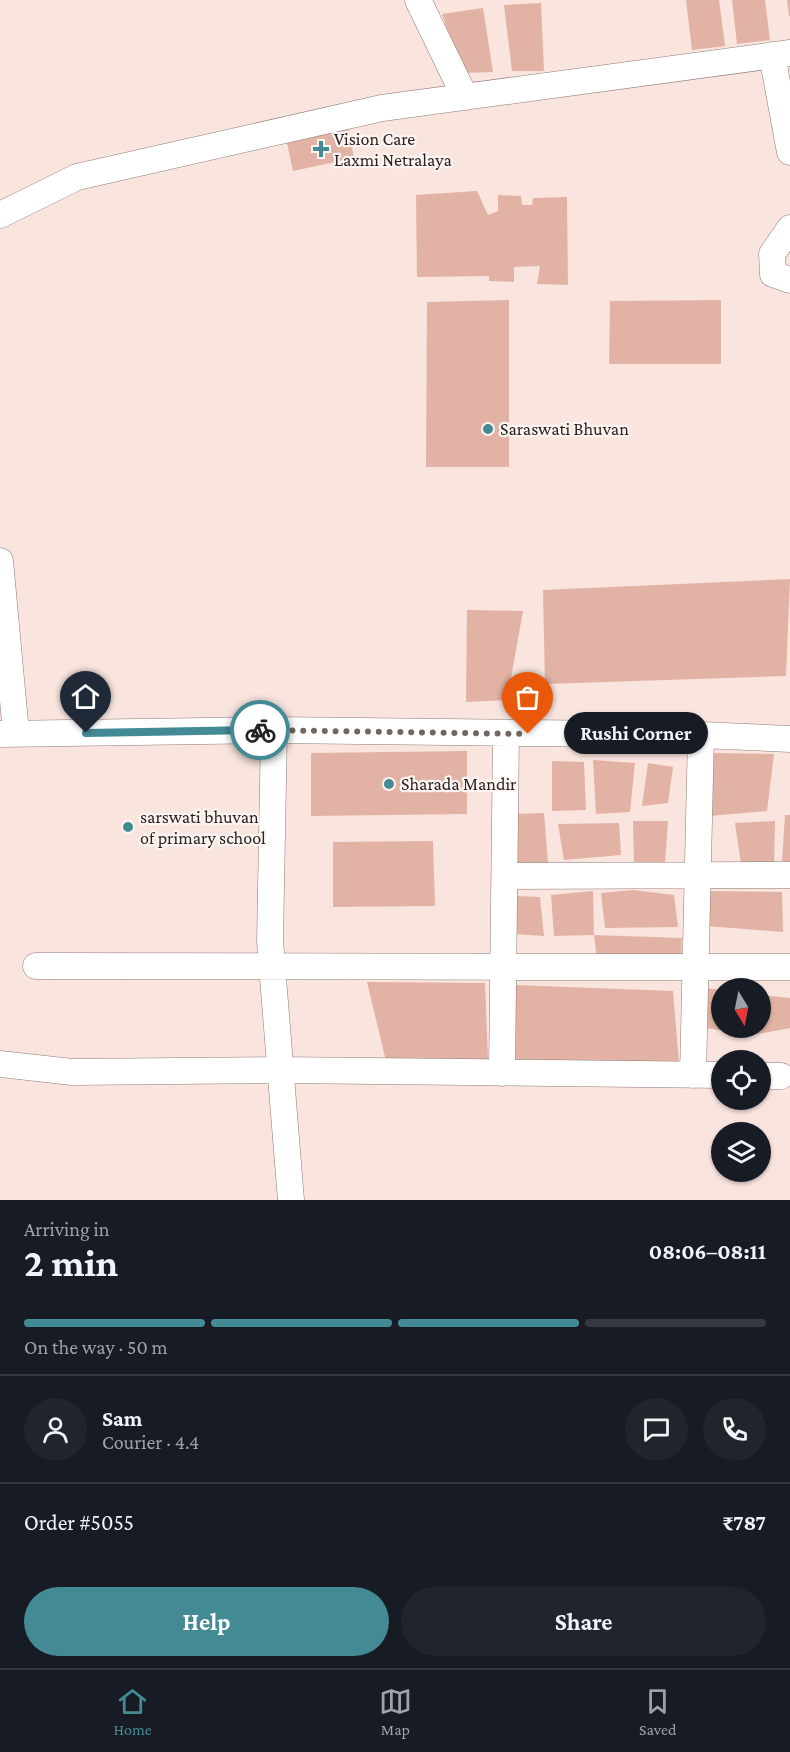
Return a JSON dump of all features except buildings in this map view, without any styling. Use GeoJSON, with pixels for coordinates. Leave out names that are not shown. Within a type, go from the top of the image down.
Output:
{"type":"FeatureCollection","features":[{"type":"Feature","properties":{"kind":"street"},"geometry":{"type":"LineString","coordinates":[[418,0],[465,97]]}},
{"type":"Feature","properties":{"kind":"street"},"geometry":{"type":"LineString","coordinates":[[0,214],[77,177],[382,108],[781,54],[790,152]]}},
{"type":"Feature","properties":{"kind":"street"},"geometry":{"type":"LineString","coordinates":[[790,228],[772,254],[773,274],[790,280]]}},
{"type":"Feature","properties":{"kind":"street"},"geometry":{"type":"LineString","coordinates":[[0,561],[8,734],[274,730],[701,735],[790,739]]}},
{"type":"Feature","properties":{"kind":"street"},"geometry":{"type":"LineString","coordinates":[[274,730],[270,940],[291,1200]]}},
{"type":"Feature","properties":{"kind":"street"},"geometry":{"type":"LineString","coordinates":[[502,1073],[506,734]]}},
{"type":"Feature","properties":{"kind":"street"},"geometry":{"type":"LineString","coordinates":[[693,1075],[701,735]]}},
{"type":"Feature","properties":{"kind":"street"},"geometry":{"type":"LineString","coordinates":[[505,876],[790,875]]}},
{"type":"Feature","properties":{"kind":"street"},"geometry":{"type":"LineString","coordinates":[[36,966],[790,967]]}},
{"type":"Feature","properties":{"kind":"street"},"geometry":{"type":"LineString","coordinates":[[0,1064],[72,1071],[280,1070],[711,1075]]}},
{"type":"Feature","properties":{"kind":"way so far"},"geometry":{"type":"LineString","coordinates":[[260,730],[528,734]]}},
{"type":"Feature","properties":{"kind":"place","name":"Vision Care Laxmi Netralaya"},"geometry":{"type":"Point","coordinates":[321,149]}},
{"type":"Feature","properties":{"kind":"place","name":"Saraswati Bhuvan"},"geometry":{"type":"Point","coordinates":[488,429]}},
{"type":"Feature","properties":{"kind":"place","name":"Rushi Corner"},"geometry":{"type":"Point","coordinates":[528,734]}},
{"type":"Feature","properties":{"kind":"place","name":"Sharada Mandir"},"geometry":{"type":"Point","coordinates":[389,784]}},
{"type":"Feature","properties":{"kind":"place","name":"sarswati bhuvan of primary school"},"geometry":{"type":"Point","coordinates":[128,827]}},
{"type":"Feature","properties":{"kind":"route"},"geometry":{"type":"LineString","coordinates":[[86,733],[260,730]]}}]}
